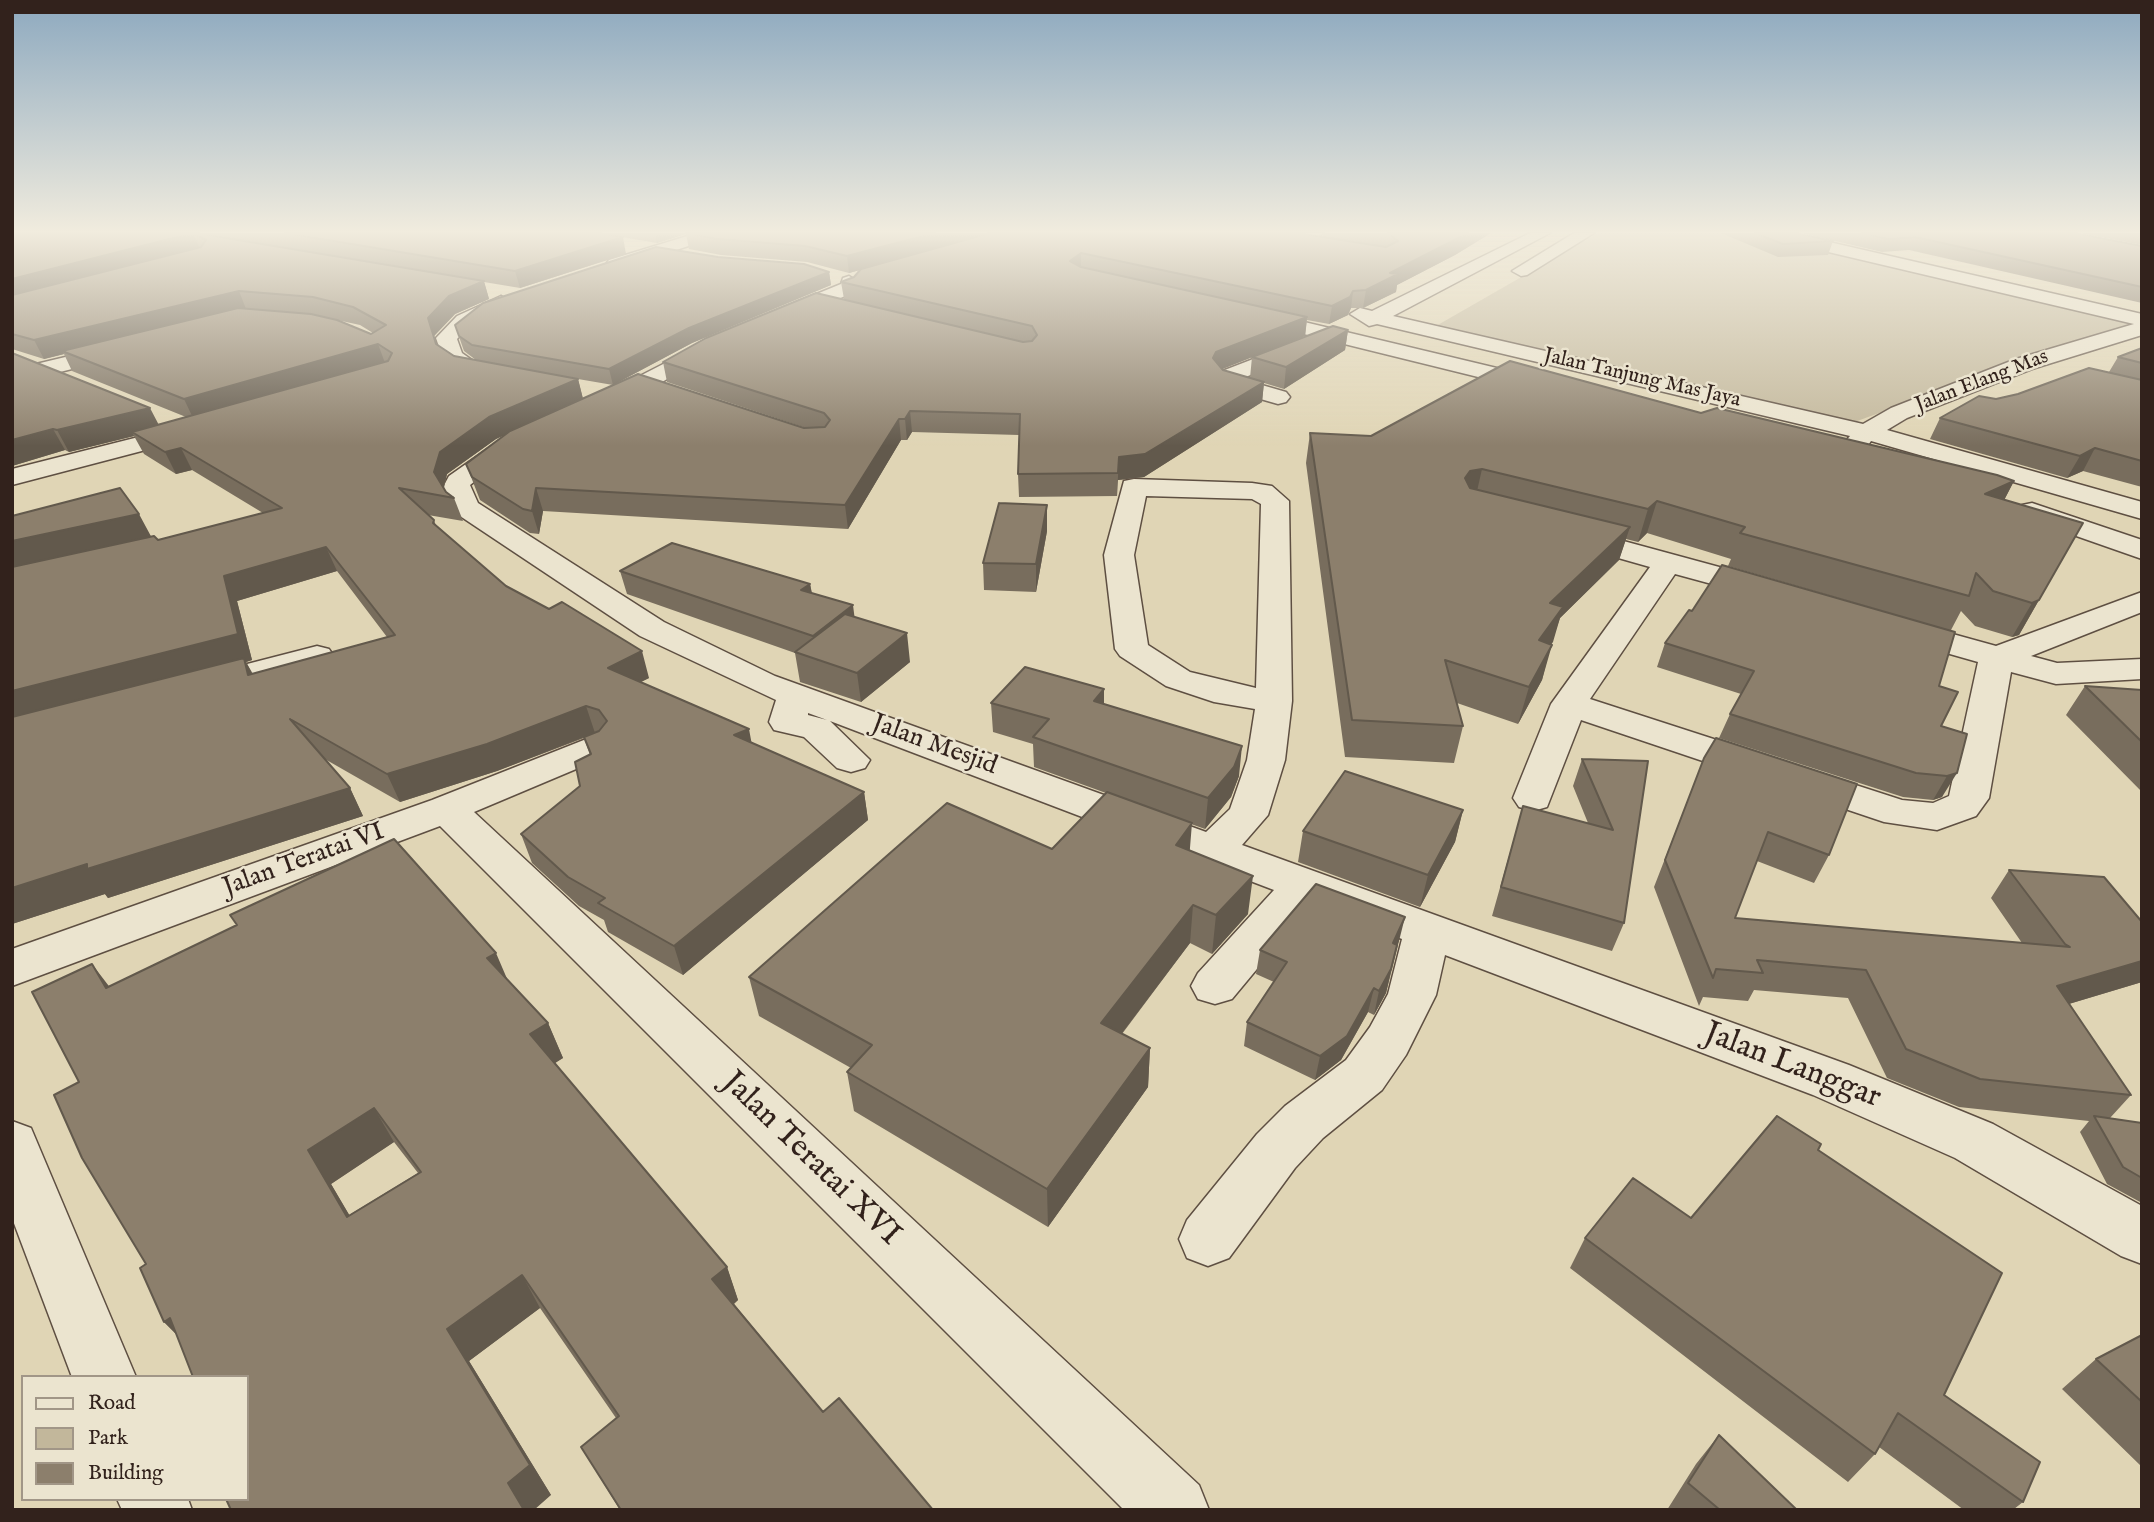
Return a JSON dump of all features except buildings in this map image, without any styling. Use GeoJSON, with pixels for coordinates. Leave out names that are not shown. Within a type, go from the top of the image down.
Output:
{"type":"FeatureCollection","features":[{"type":"Feature","properties":{"kind":"street"},"geometry":{"type":"LineString","coordinates":[[497,304],[464,320],[446,338],[452,356],[468,368],[521,378]]}},
{"type":"Feature","properties":{"kind":"street"},"geometry":{"type":"LineString","coordinates":[[765,323],[808,304]]}},
{"type":"Feature","properties":{"kind":"street"},"geometry":{"type":"LineString","coordinates":[[827,304],[854,311]]}},
{"type":"Feature","properties":{"kind":"street"},"geometry":{"type":"LineString","coordinates":[[1278,397],[1230,383],[1225,378],[1335,322],[1376,318],[1403,304]]}},
{"type":"Feature","properties":{"kind":"street"},"geometry":{"type":"LineString","coordinates":[[2074,304],[2142,320]]}},
{"type":"Feature","properties":{"kind":"street"},"geometry":{"type":"LineString","coordinates":[[1239,312],[1335,322],[1560,390]]}},
{"type":"Feature","properties":{"kind":"street","name":"Jalan Tanjung Mas Jaya"},"geometry":{"type":"LineString","coordinates":[[1376,318],[1431,321],[1857,449],[2142,511]]}},
{"type":"Feature","properties":{"kind":"street","name":"Jalan Elang Mas"},"geometry":{"type":"LineString","coordinates":[[1857,449],[1899,413],[2024,364],[2142,328]]}},
{"type":"Feature","properties":{"kind":"street"},"geometry":{"type":"LineString","coordinates":[[587,398],[612,395],[642,384],[727,339]]}},
{"type":"Feature","properties":{"kind":"street"},"geometry":{"type":"LineString","coordinates":[[82,384],[34,365],[144,344]]}},
{"type":"Feature","properties":{"kind":"street"},"geometry":{"type":"LineString","coordinates":[[2024,364],[2063,374]]}},
{"type":"Feature","properties":{"kind":"street"},"geometry":{"type":"LineString","coordinates":[[642,384],[667,392]]}},
{"type":"Feature","properties":{"kind":"street"},"geometry":{"type":"LineString","coordinates":[[12,477],[199,429],[156,415]]}},
{"type":"Feature","properties":{"kind":"street","name":"Jalan Mesjid"},"geometry":{"type":"LineString","coordinates":[[530,435],[506,446],[458,482],[456,489],[467,508],[652,629],[796,695],[1427,930]]}},
{"type":"Feature","properties":{"kind":"street"},"geometry":{"type":"LineString","coordinates":[[1212,850],[1248,816],[1266,760],[1274,701],[1275,501],[1262,492],[1252,491],[1134,487],[1119,555],[1132,649],[1178,679],[1227,694],[1274,701]]}},
{"type":"Feature","properties":{"kind":"street"},"geometry":{"type":"LineString","coordinates":[[2004,502],[2142,550]]}},
{"type":"Feature","properties":{"kind":"street"},"geometry":{"type":"LineString","coordinates":[[1539,528],[1670,561],[1800,600]]}},
{"type":"Feature","properties":{"kind":"street"},"geometry":{"type":"LineString","coordinates":[[1533,798],[1569,704],[1670,561]]}},
{"type":"Feature","properties":{"kind":"street"},"geometry":{"type":"LineString","coordinates":[[1996,658],[2142,601]]}},
{"type":"Feature","properties":{"kind":"street"},"geometry":{"type":"LineString","coordinates":[[1878,623],[2056,674],[2142,670]]}},
{"type":"Feature","properties":{"kind":"street"},"geometry":{"type":"LineString","coordinates":[[171,694],[317,656]]}},
{"type":"Feature","properties":{"kind":"street"},"geometry":{"type":"LineString","coordinates":[[1569,704],[1898,813],[1937,817],[1962,807],[1969,798],[1996,658]]}},
{"type":"Feature","properties":{"kind":"street"},"geometry":{"type":"LineString","coordinates":[[796,695],[787,722],[816,728],[851,760]]}},
{"type":"Feature","properties":{"kind":"street","name":"Jalan Teratai VI"},"geometry":{"type":"LineString","coordinates":[[12,968],[446,809],[594,748]]}},
{"type":"Feature","properties":{"kind":"street","name":"Jalan Teratai XVI"},"geometry":{"type":"LineString","coordinates":[[446,809],[1174,1510]]}},
{"type":"Feature","properties":{"kind":"street"},"geometry":{"type":"LineString","coordinates":[[1215,986],[1304,884]]}},
{"type":"Feature","properties":{"kind":"street"},"geometry":{"type":"LineString","coordinates":[[1208,1239],[1276,1151],[1304,1122],[1364,1075],[1388,1041],[1412,995],[1427,930]]}},
{"type":"Feature","properties":{"kind":"street","name":"Jalan Langgar"},"geometry":{"type":"LineString","coordinates":[[1427,930],[1843,1085],[1974,1141],[2142,1237]]}},
{"type":"Feature","properties":{"kind":"street"},"geometry":{"type":"LineString","coordinates":[[12,1145],[103,1375]]}},
{"type":"Feature","properties":{"kind":"green space"},"geometry":{"type":"Polygon","coordinates":[[[1474,304],[2055,304],[2139,324],[2016,363],[1849,424],[1436,326],[1474,304]]]}}]}
